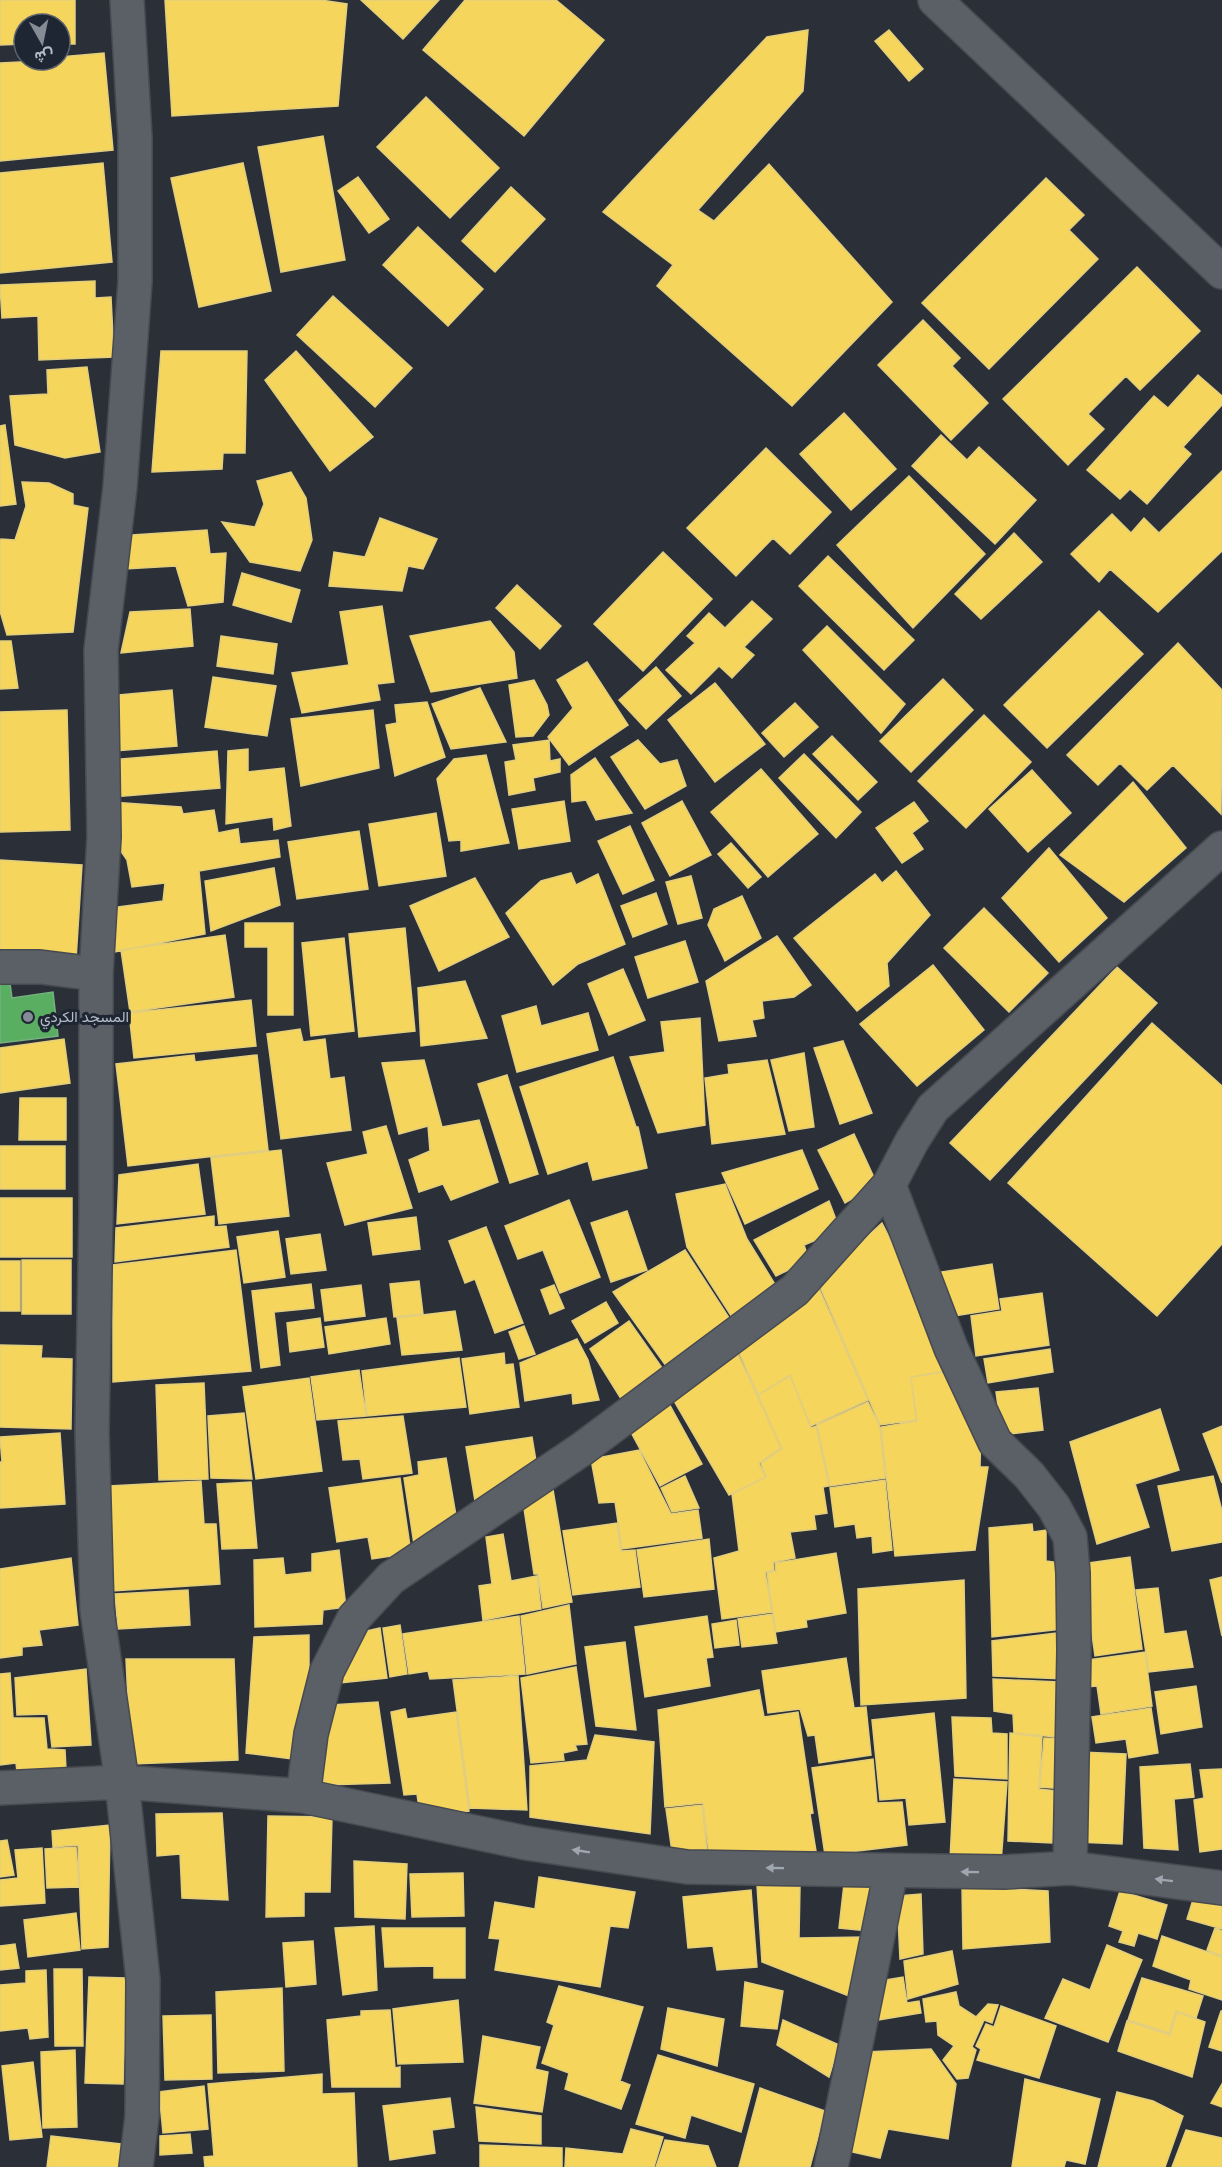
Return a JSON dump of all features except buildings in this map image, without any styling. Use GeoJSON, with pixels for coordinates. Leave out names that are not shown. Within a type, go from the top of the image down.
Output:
{"type":"FeatureCollection","features":[{"type":"Feature","properties":{"kind":"street"},"geometry":{"type":"LineString","coordinates":[[127,0],[135,136],[135,282],[120,487],[101,650],[104,837],[96,974],[96,1213],[92,1431],[97,1598],[122,1782],[143,1980],[142,2116],[136,2167]]}},
{"type":"Feature","properties":{"kind":"street"},"geometry":{"type":"LineString","coordinates":[[935,0],[1222,272]]}},
{"type":"Feature","properties":{"kind":"street"},"geometry":{"type":"LineString","coordinates":[[303,1796],[311,1734],[327,1671],[354,1618],[391,1578],[582,1449],[795,1290],[890,1185],[912,1141],[933,1108],[1222,848]]}},
{"type":"Feature","properties":{"kind":"street"},"geometry":{"type":"LineString","coordinates":[[0,967],[40,967],[96,974]]}},
{"type":"Feature","properties":{"kind":"street"},"geometry":{"type":"LineString","coordinates":[[890,1185],[951,1348],[995,1442],[1029,1475],[1054,1507],[1070,1537],[1074,1650],[1070,1868]]}},
{"type":"Feature","properties":{"kind":"street"},"geometry":{"type":"LineString","coordinates":[[0,1788],[122,1782],[303,1796],[526,1843],[687,1867],[1004,1872],[1070,1868],[1222,1888]]}},
{"type":"Feature","properties":{"kind":"street"},"geometry":{"type":"LineString","coordinates":[[831,2167],[891,1871]]}},
{"type":"Feature","properties":{"kind":"place","name":"المسجد الكردي"},"geometry":{"type":"Point","coordinates":[28,1017]}}]}
